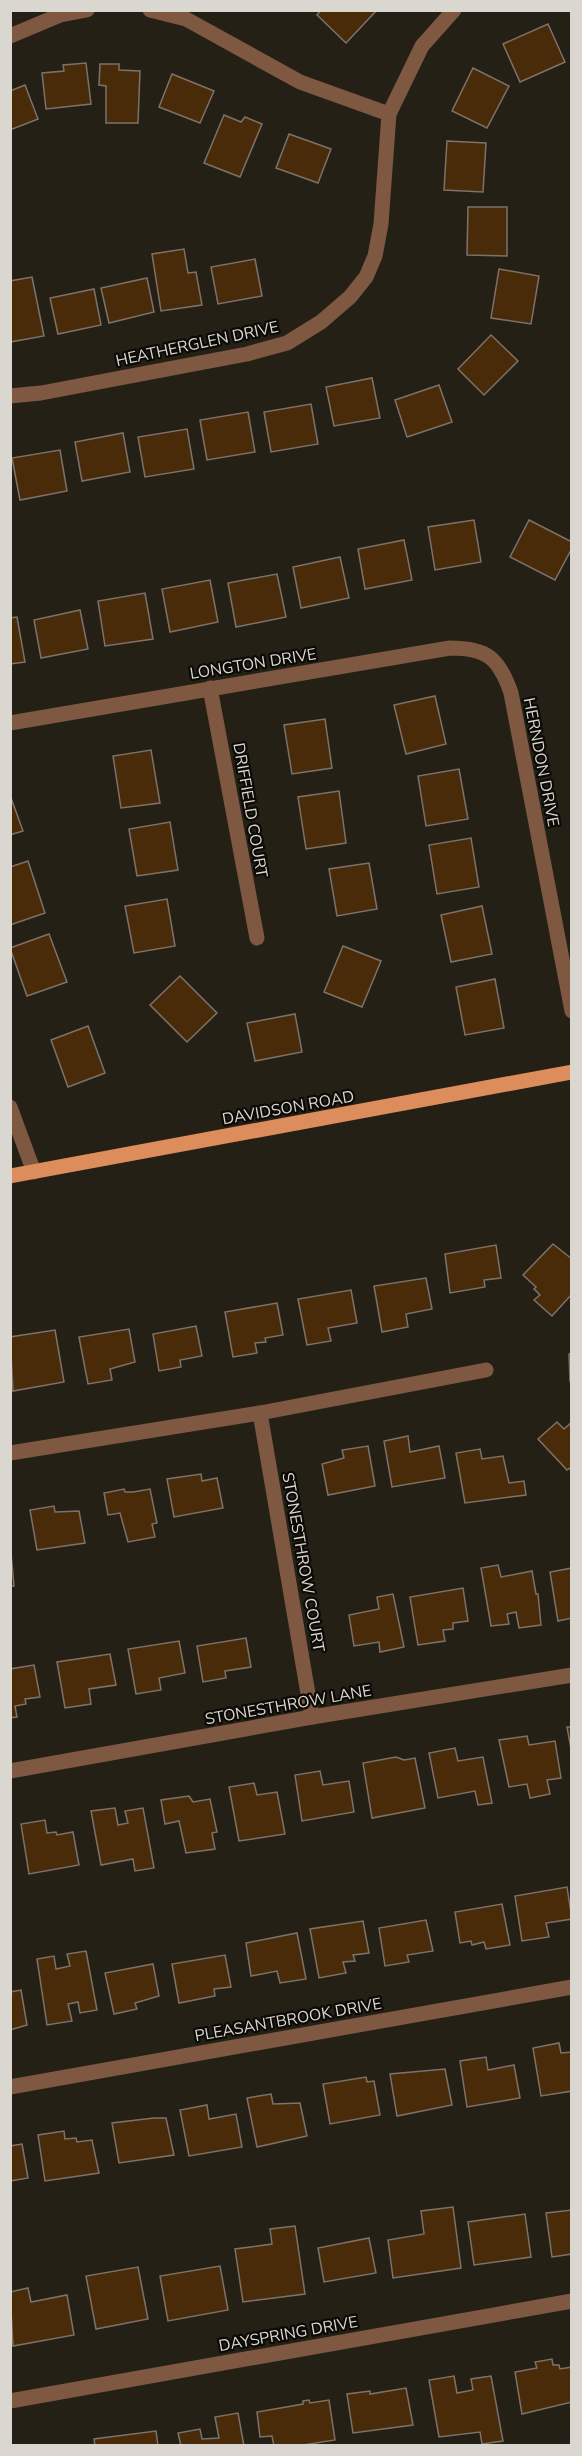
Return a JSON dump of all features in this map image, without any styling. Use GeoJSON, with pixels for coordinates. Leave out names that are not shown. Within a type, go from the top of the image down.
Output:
{"type":"FeatureCollection","features":[{"type":"Feature","properties":{"kind":"main road","name":"DAVIDSON ROAD"},"geometry":{"type":"LineString","coordinates":[[10,1176],[572,1072]]}},
{"type":"Feature","properties":{"kind":"street"},"geometry":{"type":"LineString","coordinates":[[10,36],[60,15],[87,10]]}},
{"type":"Feature","properties":{"kind":"street"},"geometry":{"type":"LineString","coordinates":[[150,10],[186,19],[300,82],[389,114]]}},
{"type":"Feature","properties":{"kind":"street","name":"HEATHERGLEN DRIVE"},"geometry":{"type":"LineString","coordinates":[[10,396],[41,393],[247,354],[287,343],[321,322],[350,297],[366,277],[375,256],[381,224],[389,114],[422,46],[454,10]]}},
{"type":"Feature","properties":{"kind":"street","name":"LONGTON DRIVE"},"geometry":{"type":"LineString","coordinates":[[10,723],[450,648],[471,648],[486,653],[497,663]]}},
{"type":"Feature","properties":{"kind":"street","name":"HERNDON DRIVE"},"geometry":{"type":"LineString","coordinates":[[497,663],[511,693],[572,1011]]}},
{"type":"Feature","properties":{"kind":"street","name":"DRIFFIELD COURT"},"geometry":{"type":"LineString","coordinates":[[210,688],[257,938]]}},
{"type":"Feature","properties":{"kind":"street"},"geometry":{"type":"LineString","coordinates":[[10,1107],[34,1172]]}},
{"type":"Feature","properties":{"kind":"street"},"geometry":{"type":"LineString","coordinates":[[10,1453],[260,1413],[486,1370]]}},
{"type":"Feature","properties":{"kind":"street","name":"STONESTHROW COURT"},"geometry":{"type":"LineString","coordinates":[[260,1413],[312,1717]]}},
{"type":"Feature","properties":{"kind":"street","name":"STONESTHROW LANE"},"geometry":{"type":"LineString","coordinates":[[10,1772],[312,1717],[572,1675]]}},
{"type":"Feature","properties":{"kind":"street","name":"PLEASANTBROOK DRIVE"},"geometry":{"type":"LineString","coordinates":[[10,2087],[572,1987]]}},
{"type":"Feature","properties":{"kind":"street","name":"DAYSPRING DRIVE"},"geometry":{"type":"LineString","coordinates":[[10,2401],[572,2301]]}},
{"type":"Feature","properties":{"kind":"building"},"geometry":{"type":"Polygon","coordinates":[[[321,10],[377,10],[346,43],[317,15],[321,10]]]}},
{"type":"Feature","properties":{"kind":"building"},"geometry":{"type":"Polygon","coordinates":[[[548,24],[565,62],[520,82],[503,44],[548,24]]]}},
{"type":"Feature","properties":{"kind":"building"},"geometry":{"type":"Polygon","coordinates":[[[86,63],[91,104],[46,109],[42,73],[64,71],[63,65],[86,63]]]}},
{"type":"Feature","properties":{"kind":"building"},"geometry":{"type":"Polygon","coordinates":[[[100,64],[119,64],[119,70],[140,71],[138,123],[106,123],[106,86],[99,85],[100,64]]]}},
{"type":"Feature","properties":{"kind":"building"},"geometry":{"type":"Polygon","coordinates":[[[473,68],[509,86],[487,128],[452,111],[473,68]]]}},
{"type":"Feature","properties":{"kind":"building"},"geometry":{"type":"Polygon","coordinates":[[[172,74],[214,91],[200,123],[159,107],[172,74]]]}},
{"type":"Feature","properties":{"kind":"building"},"geometry":{"type":"Polygon","coordinates":[[[25,85],[38,119],[10,130],[10,91],[25,85]]]}},
{"type":"Feature","properties":{"kind":"building"},"geometry":{"type":"Polygon","coordinates":[[[224,115],[241,122],[245,117],[262,124],[240,177],[204,163],[224,115]]]}},
{"type":"Feature","properties":{"kind":"building"},"geometry":{"type":"Polygon","coordinates":[[[289,134],[331,149],[318,183],[276,168],[289,134]]]}},
{"type":"Feature","properties":{"kind":"building"},"geometry":{"type":"Polygon","coordinates":[[[447,141],[486,143],[483,192],[444,190],[447,141]]]}},
{"type":"Feature","properties":{"kind":"building"},"geometry":{"type":"Polygon","coordinates":[[[468,207],[507,207],[507,256],[467,255],[468,207]]]}},
{"type":"Feature","properties":{"kind":"building"},"geometry":{"type":"Polygon","coordinates":[[[184,249],[188,273],[196,272],[202,305],[161,311],[152,254],[184,249]]]}},
{"type":"Feature","properties":{"kind":"building"},"geometry":{"type":"Polygon","coordinates":[[[255,259],[262,296],[218,304],[211,267],[255,259]]]}},
{"type":"Feature","properties":{"kind":"building"},"geometry":{"type":"Polygon","coordinates":[[[499,269],[539,276],[531,324],[491,318],[499,269]]]}},
{"type":"Feature","properties":{"kind":"building"},"geometry":{"type":"Polygon","coordinates":[[[32,277],[44,336],[10,342],[10,281],[32,277]]]}},
{"type":"Feature","properties":{"kind":"building"},"geometry":{"type":"Polygon","coordinates":[[[147,278],[154,312],[109,323],[101,288],[147,278]]]}},
{"type":"Feature","properties":{"kind":"building"},"geometry":{"type":"Polygon","coordinates":[[[94,289],[101,325],[58,334],[50,298],[94,289]]]}},
{"type":"Feature","properties":{"kind":"building"},"geometry":{"type":"Polygon","coordinates":[[[491,335],[518,361],[484,395],[458,369],[491,335]]]}},
{"type":"Feature","properties":{"kind":"building"},"geometry":{"type":"Polygon","coordinates":[[[372,378],[380,418],[334,426],[326,387],[372,378]]]}},
{"type":"Feature","properties":{"kind":"building"},"geometry":{"type":"Polygon","coordinates":[[[439,385],[452,422],[407,437],[395,400],[439,385]]]}},
{"type":"Feature","properties":{"kind":"building"},"geometry":{"type":"Polygon","coordinates":[[[311,404],[318,444],[271,452],[264,412],[311,404]]]}},
{"type":"Feature","properties":{"kind":"building"},"geometry":{"type":"Polygon","coordinates":[[[248,412],[255,452],[207,460],[200,420],[248,412]]]}},
{"type":"Feature","properties":{"kind":"building"},"geometry":{"type":"Polygon","coordinates":[[[187,429],[194,469],[145,477],[138,437],[187,429]]]}},
{"type":"Feature","properties":{"kind":"building"},"geometry":{"type":"Polygon","coordinates":[[[123,433],[130,472],[82,481],[75,442],[123,433]]]}},
{"type":"Feature","properties":{"kind":"building"},"geometry":{"type":"Polygon","coordinates":[[[60,450],[67,491],[20,500],[12,458],[60,450]]]}},
{"type":"Feature","properties":{"kind":"building"},"geometry":{"type":"Polygon","coordinates":[[[474,520],[481,562],[435,570],[428,527],[474,520]]]}},
{"type":"Feature","properties":{"kind":"building"},"geometry":{"type":"Polygon","coordinates":[[[529,520],[572,542],[572,548],[555,580],[510,557],[529,520]]]}},
{"type":"Feature","properties":{"kind":"building"},"geometry":{"type":"Polygon","coordinates":[[[404,540],[412,580],[365,589],[358,549],[404,540]]]}},
{"type":"Feature","properties":{"kind":"building"},"geometry":{"type":"Polygon","coordinates":[[[340,557],[349,598],[301,608],[293,567],[340,557]]]}},
{"type":"Feature","properties":{"kind":"building"},"geometry":{"type":"Polygon","coordinates":[[[277,574],[286,617],[236,627],[228,583],[277,574]]]}},
{"type":"Feature","properties":{"kind":"building"},"geometry":{"type":"Polygon","coordinates":[[[210,580],[218,622],[170,632],[162,589],[210,580]]]}},
{"type":"Feature","properties":{"kind":"building"},"geometry":{"type":"Polygon","coordinates":[[[145,593],[153,639],[105,646],[98,601],[145,593]]]}},
{"type":"Feature","properties":{"kind":"building"},"geometry":{"type":"Polygon","coordinates":[[[80,610],[88,649],[41,658],[34,620],[80,610]]]}},
{"type":"Feature","properties":{"kind":"building"},"geometry":{"type":"Polygon","coordinates":[[[17,617],[25,662],[10,664],[10,618],[17,617]]]}},
{"type":"Feature","properties":{"kind":"building"},"geometry":{"type":"Polygon","coordinates":[[[435,696],[446,744],[406,754],[394,705],[435,696]]]}},
{"type":"Feature","properties":{"kind":"building"},"geometry":{"type":"Polygon","coordinates":[[[325,719],[332,768],[292,774],[284,725],[325,719]]]}},
{"type":"Feature","properties":{"kind":"building"},"geometry":{"type":"Polygon","coordinates":[[[151,750],[160,803],[121,808],[113,756],[151,750]]]}},
{"type":"Feature","properties":{"kind":"building"},"geometry":{"type":"Polygon","coordinates":[[[459,769],[468,819],[426,826],[418,776],[459,769]]]}},
{"type":"Feature","properties":{"kind":"building"},"geometry":{"type":"Polygon","coordinates":[[[339,791],[346,843],[306,849],[298,797],[339,791]]]}},
{"type":"Feature","properties":{"kind":"building"},"geometry":{"type":"Polygon","coordinates":[[[10,795],[23,831],[10,835],[10,795]]]}},
{"type":"Feature","properties":{"kind":"building"},"geometry":{"type":"Polygon","coordinates":[[[170,822],[178,870],[137,876],[129,829],[170,822]]]}},
{"type":"Feature","properties":{"kind":"building"},"geometry":{"type":"Polygon","coordinates":[[[471,838],[479,887],[437,894],[429,845],[471,838]]]}},
{"type":"Feature","properties":{"kind":"building"},"geometry":{"type":"Polygon","coordinates":[[[28,861],[45,913],[10,925],[10,867],[28,861]]]}},
{"type":"Feature","properties":{"kind":"building"},"geometry":{"type":"Polygon","coordinates":[[[369,863],[377,909],[337,916],[329,869],[369,863]]]}},
{"type":"Feature","properties":{"kind":"building"},"geometry":{"type":"Polygon","coordinates":[[[167,899],[175,946],[134,953],[125,906],[167,899]]]}},
{"type":"Feature","properties":{"kind":"building"},"geometry":{"type":"Polygon","coordinates":[[[482,906],[492,954],[451,962],[441,915],[482,906]]]}},
{"type":"Feature","properties":{"kind":"building"},"geometry":{"type":"Polygon","coordinates":[[[49,934],[67,982],[27,996],[10,948],[49,934]]]}},
{"type":"Feature","properties":{"kind":"building"},"geometry":{"type":"Polygon","coordinates":[[[343,946],[381,961],[362,1007],[324,992],[343,946]]]}},
{"type":"Feature","properties":{"kind":"building"},"geometry":{"type":"Polygon","coordinates":[[[180,976],[217,1013],[187,1042],[150,1005],[180,976]]]}},
{"type":"Feature","properties":{"kind":"building"},"geometry":{"type":"Polygon","coordinates":[[[495,979],[504,1028],[465,1035],[456,987],[495,979]]]}},
{"type":"Feature","properties":{"kind":"building"},"geometry":{"type":"Polygon","coordinates":[[[295,1014],[302,1052],[255,1061],[247,1023],[295,1014]]]}},
{"type":"Feature","properties":{"kind":"building"},"geometry":{"type":"Polygon","coordinates":[[[88,1026],[105,1073],[68,1087],[51,1040],[88,1026]]]}},
{"type":"Feature","properties":{"kind":"building"},"geometry":{"type":"Polygon","coordinates":[[[553,1244],[572,1259],[572,1294],[552,1316],[534,1300],[540,1295],[534,1289],[536,1287],[523,1275],[553,1244]]]}},
{"type":"Feature","properties":{"kind":"building"},"geometry":{"type":"Polygon","coordinates":[[[496,1245],[501,1278],[484,1280],[485,1287],[450,1293],[445,1254],[496,1245]]]}},
{"type":"Feature","properties":{"kind":"building"},"geometry":{"type":"Polygon","coordinates":[[[426,1278],[432,1309],[406,1314],[408,1327],[382,1332],[374,1286],[426,1278]]]}},
{"type":"Feature","properties":{"kind":"building"},"geometry":{"type":"Polygon","coordinates":[[[351,1290],[357,1323],[328,1328],[331,1341],[307,1345],[298,1299],[351,1290]]]}},
{"type":"Feature","properties":{"kind":"building"},"geometry":{"type":"Polygon","coordinates":[[[277,1303],[283,1335],[265,1338],[266,1342],[255,1343],[257,1353],[233,1357],[225,1312],[277,1303]]]}},
{"type":"Feature","properties":{"kind":"building"},"geometry":{"type":"Polygon","coordinates":[[[196,1326],[202,1356],[180,1360],[181,1367],[159,1371],[153,1334],[196,1326]]]}},
{"type":"Feature","properties":{"kind":"building"},"geometry":{"type":"Polygon","coordinates":[[[129,1329],[135,1362],[110,1369],[112,1380],[88,1384],[79,1337],[129,1329]]]}},
{"type":"Feature","properties":{"kind":"building"},"geometry":{"type":"Polygon","coordinates":[[[55,1330],[64,1382],[13,1391],[10,1337],[55,1330]]]}},
{"type":"Feature","properties":{"kind":"building"},"geometry":{"type":"Polygon","coordinates":[[[569,1354],[572,1354],[572,1381],[570,1381],[569,1354]]]}},
{"type":"Feature","properties":{"kind":"building"},"geometry":{"type":"Polygon","coordinates":[[[557,1422],[564,1429],[572,1422],[572,1467],[567,1470],[538,1439],[557,1422]]]}},
{"type":"Feature","properties":{"kind":"building"},"geometry":{"type":"Polygon","coordinates":[[[408,1436],[410,1452],[439,1446],[445,1478],[392,1487],[384,1441],[408,1436]]]}},
{"type":"Feature","properties":{"kind":"building"},"geometry":{"type":"Polygon","coordinates":[[[368,1446],[375,1486],[328,1495],[322,1464],[344,1458],[342,1450],[368,1446]]]}},
{"type":"Feature","properties":{"kind":"building"},"geometry":{"type":"Polygon","coordinates":[[[480,1449],[482,1459],[503,1456],[509,1483],[524,1481],[526,1495],[465,1503],[456,1453],[480,1449]]]}},
{"type":"Feature","properties":{"kind":"building"},"geometry":{"type":"Polygon","coordinates":[[[201,1474],[202,1481],[217,1478],[223,1508],[174,1517],[167,1479],[201,1474]]]}},
{"type":"Feature","properties":{"kind":"building"},"geometry":{"type":"Polygon","coordinates":[[[124,1489],[125,1492],[133,1492],[150,1489],[157,1523],[152,1524],[155,1537],[128,1542],[120,1513],[108,1515],[104,1493],[124,1489]]]}},
{"type":"Feature","properties":{"kind":"building"},"geometry":{"type":"Polygon","coordinates":[[[54,1506],[55,1512],[79,1511],[85,1543],[37,1550],[30,1510],[54,1506]]]}},
{"type":"Feature","properties":{"kind":"building"},"geometry":{"type":"Polygon","coordinates":[[[11,1553],[14,1586],[10,1586],[11,1553]]]}},
{"type":"Feature","properties":{"kind":"building"},"geometry":{"type":"Polygon","coordinates":[[[498,1565],[501,1577],[532,1571],[536,1594],[538,1594],[541,1625],[519,1628],[516,1612],[507,1614],[509,1624],[491,1626],[481,1568],[498,1565]]]}},
{"type":"Feature","properties":{"kind":"building"},"geometry":{"type":"Polygon","coordinates":[[[572,1568],[572,1618],[558,1621],[550,1572],[572,1568]]]}},
{"type":"Feature","properties":{"kind":"building"},"geometry":{"type":"Polygon","coordinates":[[[463,1588],[468,1621],[453,1623],[453,1629],[443,1630],[445,1641],[418,1645],[410,1597],[463,1588]]]}},
{"type":"Feature","properties":{"kind":"building"},"geometry":{"type":"Polygon","coordinates":[[[393,1594],[404,1647],[380,1652],[379,1642],[354,1646],[349,1615],[379,1609],[377,1597],[393,1594]]]}},
{"type":"Feature","properties":{"kind":"building"},"geometry":{"type":"Polygon","coordinates":[[[246,1638],[251,1667],[225,1671],[226,1678],[203,1682],[197,1646],[246,1638]]]}},
{"type":"Feature","properties":{"kind":"building"},"geometry":{"type":"Polygon","coordinates":[[[179,1641],[185,1673],[159,1678],[161,1690],[136,1694],[128,1649],[179,1641]]]}},
{"type":"Feature","properties":{"kind":"building"},"geometry":{"type":"Polygon","coordinates":[[[110,1654],[116,1685],[89,1689],[91,1704],[65,1708],[57,1662],[110,1654]]]}},
{"type":"Feature","properties":{"kind":"building"},"geometry":{"type":"Polygon","coordinates":[[[34,1665],[40,1697],[25,1699],[26,1704],[15,1706],[17,1717],[10,1718],[10,1669],[34,1665]]]}},
{"type":"Feature","properties":{"kind":"building"},"geometry":{"type":"Polygon","coordinates":[[[567,1727],[572,1727],[572,1754],[567,1727]]]}},
{"type":"Feature","properties":{"kind":"building"},"geometry":{"type":"Polygon","coordinates":[[[527,1736],[529,1745],[555,1741],[561,1778],[547,1780],[550,1794],[530,1798],[527,1784],[509,1787],[499,1740],[527,1736]]]}},
{"type":"Feature","properties":{"kind":"building"},"geometry":{"type":"Polygon","coordinates":[[[455,1748],[458,1761],[483,1757],[492,1803],[478,1805],[475,1791],[438,1798],[429,1753],[455,1748]]]}},
{"type":"Feature","properties":{"kind":"building"},"geometry":{"type":"Polygon","coordinates":[[[396,1757],[404,1760],[415,1758],[425,1808],[372,1818],[363,1763],[396,1757]]]}},
{"type":"Feature","properties":{"kind":"building"},"geometry":{"type":"Polygon","coordinates":[[[320,1771],[323,1785],[349,1781],[354,1812],[302,1821],[295,1775],[320,1771]]]}},
{"type":"Feature","properties":{"kind":"building"},"geometry":{"type":"Polygon","coordinates":[[[254,1783],[257,1795],[277,1792],[285,1834],[239,1841],[229,1787],[254,1783]]]}},
{"type":"Feature","properties":{"kind":"building"},"geometry":{"type":"Polygon","coordinates":[[[189,1796],[193,1802],[210,1799],[217,1832],[212,1833],[215,1849],[186,1853],[179,1821],[165,1824],[161,1800],[189,1796]]]}},
{"type":"Feature","properties":{"kind":"building"},"geometry":{"type":"Polygon","coordinates":[[[115,1808],[118,1825],[128,1823],[125,1811],[143,1808],[154,1868],[135,1871],[133,1859],[101,1865],[91,1811],[115,1808]]]}},
{"type":"Feature","properties":{"kind":"building"},"geometry":{"type":"Polygon","coordinates":[[[45,1820],[47,1833],[56,1832],[57,1835],[73,1832],[79,1865],[29,1874],[21,1824],[45,1820]]]}},
{"type":"Feature","properties":{"kind":"building"},"geometry":{"type":"Polygon","coordinates":[[[567,1887],[572,1919],[546,1923],[549,1937],[522,1941],[515,1896],[567,1887]]]}},
{"type":"Feature","properties":{"kind":"building"},"geometry":{"type":"Polygon","coordinates":[[[502,1904],[510,1945],[486,1949],[484,1942],[472,1945],[471,1941],[460,1943],[455,1912],[502,1904]]]}},
{"type":"Feature","properties":{"kind":"building"},"geometry":{"type":"Polygon","coordinates":[[[426,1920],[433,1951],[407,1955],[409,1962],[385,1966],[379,1928],[426,1920]]]}},
{"type":"Feature","properties":{"kind":"building"},"geometry":{"type":"Polygon","coordinates":[[[363,1921],[369,1953],[353,1955],[355,1961],[343,1962],[346,1973],[319,1978],[310,1929],[363,1921]]]}},
{"type":"Feature","properties":{"kind":"building"},"geometry":{"type":"Polygon","coordinates":[[[297,1933],[306,1979],[280,1983],[277,1971],[251,1976],[246,1943],[297,1933]]]}},
{"type":"Feature","properties":{"kind":"building"},"geometry":{"type":"Polygon","coordinates":[[[86,1951],[97,2010],[80,2013],[78,2002],[68,2004],[72,2021],[47,2025],[37,1959],[54,1956],[56,1969],[70,1966],[67,1954],[86,1951]]]}},
{"type":"Feature","properties":{"kind":"building"},"geometry":{"type":"Polygon","coordinates":[[[225,1955],[231,1987],[214,1989],[215,1996],[179,2003],[172,1964],[225,1955]]]}},
{"type":"Feature","properties":{"kind":"building"},"geometry":{"type":"Polygon","coordinates":[[[153,1964],[159,1996],[135,2003],[137,2009],[114,2014],[105,1973],[153,1964]]]}},
{"type":"Feature","properties":{"kind":"building"},"geometry":{"type":"Polygon","coordinates":[[[21,1990],[27,2025],[10,2030],[10,1992],[21,1990]]]}},
{"type":"Feature","properties":{"kind":"building"},"geometry":{"type":"Polygon","coordinates":[[[559,2043],[561,2053],[572,2052],[572,2091],[541,2096],[533,2048],[559,2043]]]}},
{"type":"Feature","properties":{"kind":"building"},"geometry":{"type":"Polygon","coordinates":[[[486,2057],[488,2070],[514,2065],[520,2098],[467,2107],[460,2061],[486,2057]]]}},
{"type":"Feature","properties":{"kind":"building"},"geometry":{"type":"Polygon","coordinates":[[[445,2069],[452,2105],[397,2116],[390,2074],[445,2069]]]}},
{"type":"Feature","properties":{"kind":"building"},"geometry":{"type":"Polygon","coordinates":[[[366,2077],[367,2082],[374,2081],[380,2115],[330,2124],[323,2084],[366,2077]]]}},
{"type":"Feature","properties":{"kind":"building"},"geometry":{"type":"Polygon","coordinates":[[[271,2094],[273,2104],[300,2103],[307,2136],[257,2147],[247,2098],[271,2094]]]}},
{"type":"Feature","properties":{"kind":"building"},"geometry":{"type":"Polygon","coordinates":[[[207,2105],[209,2119],[236,2114],[242,2147],[189,2156],[180,2110],[207,2105]]]}},
{"type":"Feature","properties":{"kind":"building"},"geometry":{"type":"Polygon","coordinates":[[[166,2118],[174,2155],[119,2163],[112,2123],[166,2118]]]}},
{"type":"Feature","properties":{"kind":"building"},"geometry":{"type":"Polygon","coordinates":[[[64,2131],[65,2139],[76,2138],[77,2142],[92,2140],[99,2173],[45,2181],[38,2135],[64,2131]]]}},
{"type":"Feature","properties":{"kind":"building"},"geometry":{"type":"Polygon","coordinates":[[[22,2144],[28,2178],[10,2181],[10,2146],[22,2144]]]}},
{"type":"Feature","properties":{"kind":"building"},"geometry":{"type":"Polygon","coordinates":[[[453,2207],[461,2268],[393,2278],[388,2240],[424,2234],[421,2211],[453,2207]]]}},
{"type":"Feature","properties":{"kind":"building"},"geometry":{"type":"Polygon","coordinates":[[[572,2210],[572,2254],[552,2257],[546,2213],[572,2210]]]}},
{"type":"Feature","properties":{"kind":"building"},"geometry":{"type":"Polygon","coordinates":[[[525,2214],[531,2257],[474,2265],[468,2222],[525,2214]]]}},
{"type":"Feature","properties":{"kind":"building"},"geometry":{"type":"Polygon","coordinates":[[[295,2226],[305,2294],[243,2302],[235,2249],[272,2244],[270,2229],[295,2226]]]}},
{"type":"Feature","properties":{"kind":"building"},"geometry":{"type":"Polygon","coordinates":[[[369,2238],[376,2273],[324,2282],[318,2248],[369,2238]]]}},
{"type":"Feature","properties":{"kind":"building"},"geometry":{"type":"Polygon","coordinates":[[[220,2266],[228,2310],[168,2321],[160,2276],[220,2266]]]}},
{"type":"Feature","properties":{"kind":"building"},"geometry":{"type":"Polygon","coordinates":[[[138,2267],[148,2319],[96,2329],[86,2276],[138,2267]]]}},
{"type":"Feature","properties":{"kind":"building"},"geometry":{"type":"Polygon","coordinates":[[[28,2288],[31,2302],[67,2295],[74,2335],[13,2346],[10,2292],[28,2288]]]}},
{"type":"Feature","properties":{"kind":"building"},"geometry":{"type":"Polygon","coordinates":[[[552,2359],[553,2365],[559,2365],[560,2369],[572,2367],[572,2402],[522,2414],[515,2372],[537,2368],[535,2362],[552,2359]]]}},
{"type":"Feature","properties":{"kind":"building"},"geometry":{"type":"Polygon","coordinates":[[[454,2376],[457,2393],[473,2390],[471,2379],[491,2376],[503,2441],[482,2444],[480,2432],[439,2437],[429,2380],[454,2376]]]}},
{"type":"Feature","properties":{"kind":"building"},"geometry":{"type":"Polygon","coordinates":[[[406,2388],[413,2425],[353,2433],[347,2394],[370,2391],[370,2394],[406,2388]]]}},
{"type":"Feature","properties":{"kind":"building"},"geometry":{"type":"Polygon","coordinates":[[[309,2400],[310,2403],[329,2400],[335,2440],[297,2446],[274,2446],[272,2436],[260,2437],[257,2412],[303,2404],[303,2401],[309,2400]]]}},
{"type":"Feature","properties":{"kind":"building"},"geometry":{"type":"Polygon","coordinates":[[[238,2413],[244,2446],[181,2446],[178,2433],[200,2429],[202,2439],[219,2438],[215,2417],[238,2413]]]}},
{"type":"Feature","properties":{"kind":"building"},"geometry":{"type":"Polygon","coordinates":[[[156,2431],[158,2446],[95,2446],[94,2439],[156,2431]]]}}]}
